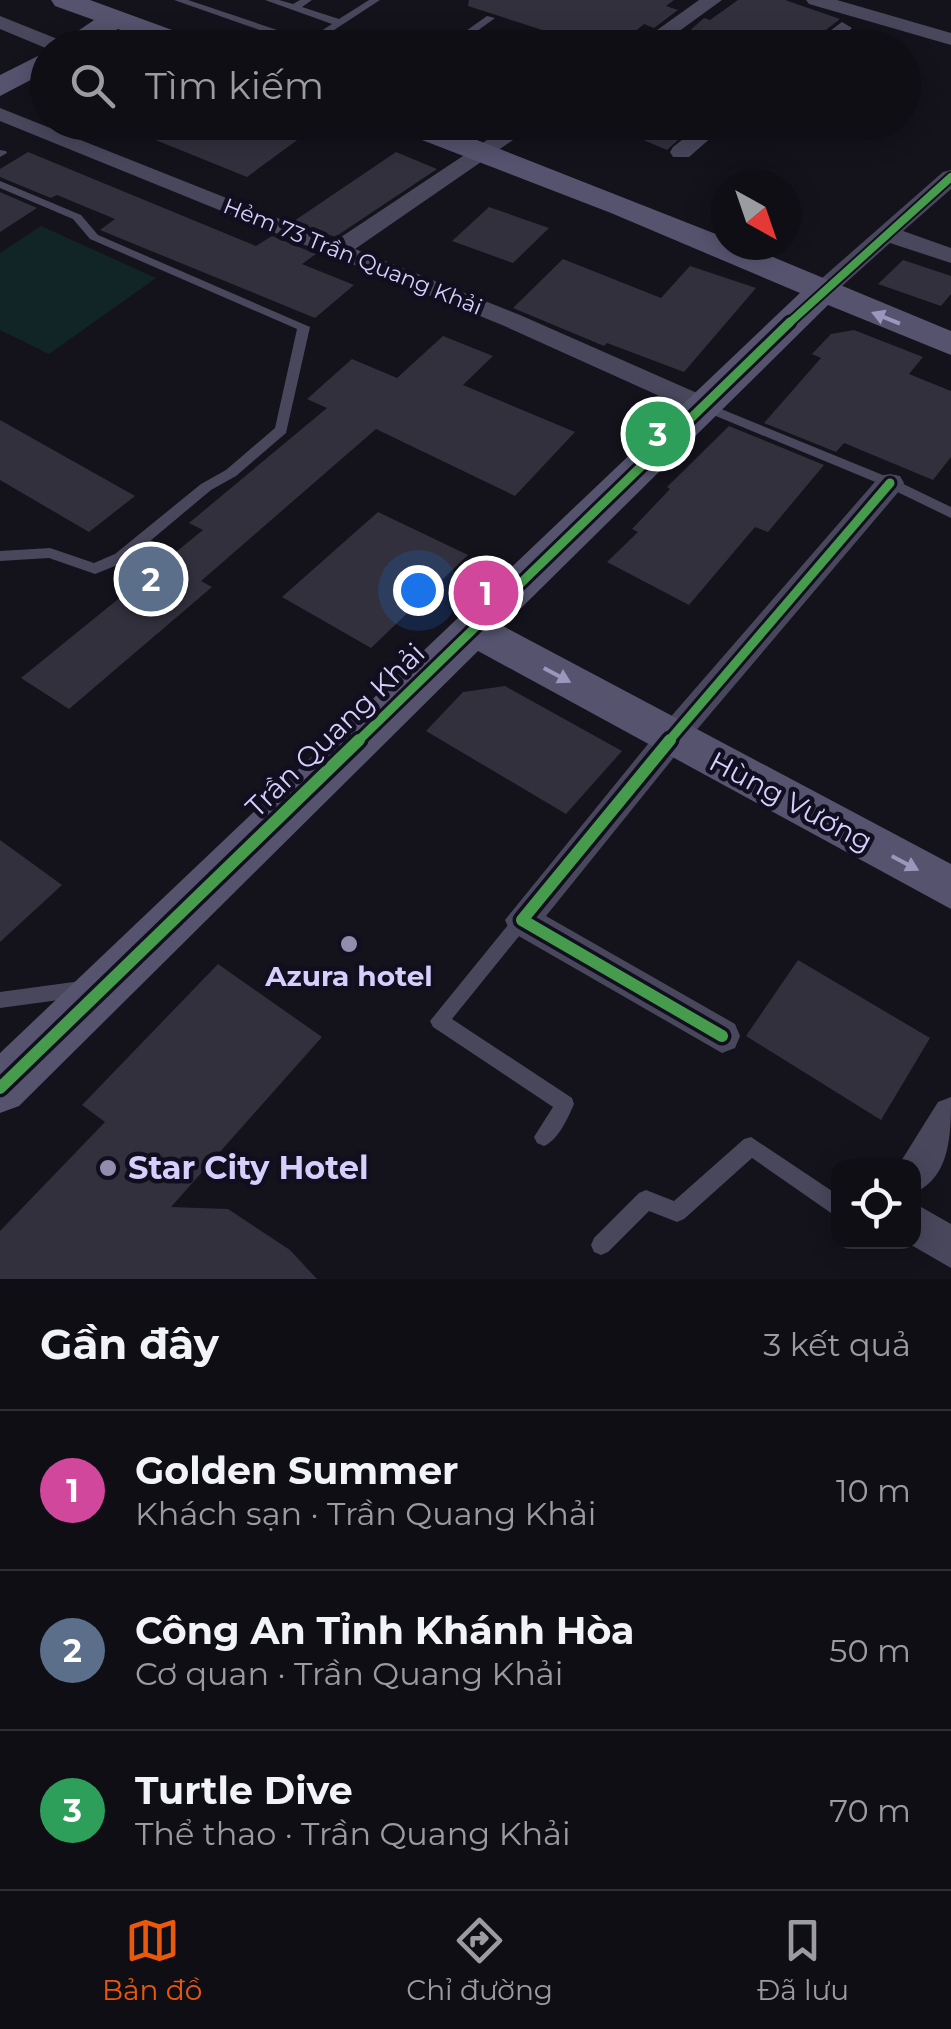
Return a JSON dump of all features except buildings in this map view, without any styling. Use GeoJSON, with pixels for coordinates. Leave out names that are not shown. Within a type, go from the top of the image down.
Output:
{"type":"FeatureCollection","features":[{"type":"Feature","properties":{"kind":"street"},"geometry":{"type":"LineString","coordinates":[[65,0],[148,30]]}},
{"type":"Feature","properties":{"kind":"street"},"geometry":{"type":"LineString","coordinates":[[667,30],[712,0]]}},
{"type":"Feature","properties":{"kind":"street"},"geometry":{"type":"LineString","coordinates":[[816,0],[920,30]]}},
{"type":"Feature","properties":{"kind":"street"},"geometry":{"type":"LineString","coordinates":[[96,30],[116,18]]}},
{"type":"Feature","properties":{"kind":"street"},"geometry":{"type":"LineString","coordinates":[[0,22],[30,34]]}},
{"type":"Feature","properties":{"kind":"street"},"geometry":{"type":"LineString","coordinates":[[921,30],[951,39]]}},
{"type":"Feature","properties":{"kind":"street"},"geometry":{"type":"LineString","coordinates":[[0,87],[30,70]]}},
{"type":"Feature","properties":{"kind":"street","name":"Hẻm 73 Trần Quang Khải"},"geometry":{"type":"LineString","coordinates":[[0,114],[30,126]]}},
{"type":"Feature","properties":{"kind":"street","name":"Hẻm 73 Trần Quang Khải"},"geometry":{"type":"LineString","coordinates":[[65,140],[511,320],[704,406]]}},
{"type":"Feature","properties":{"kind":"street"},"geometry":{"type":"LineString","coordinates":[[452,140],[951,344]]}},
{"type":"Feature","properties":{"kind":"street"},"geometry":{"type":"LineString","coordinates":[[338,250],[503,140]]}},
{"type":"Feature","properties":{"kind":"street"},"geometry":{"type":"LineString","coordinates":[[681,152],[697,140]]}},
{"type":"Feature","properties":{"kind":"street"},"geometry":{"type":"LineString","coordinates":[[822,292],[951,176]]}},
{"type":"Feature","properties":{"kind":"street"},"geometry":{"type":"LineString","coordinates":[[888,234],[951,256]]}},
{"type":"Feature","properties":{"kind":"street","name":"Trần Quang Khải"},"geometry":{"type":"LineString","coordinates":[[0,1088],[822,292]]}},
{"type":"Feature","properties":{"kind":"street"},"geometry":{"type":"LineString","coordinates":[[722,1036],[522,920],[672,737],[890,483]]}},
{"type":"Feature","properties":{"kind":"street","name":"Hùng Vương"},"geometry":{"type":"LineString","coordinates":[[472,628],[951,888]]}},
{"type":"Feature","properties":{"kind":"street"},"geometry":{"type":"LineString","coordinates":[[921,1163],[951,1115]]}},
{"type":"Feature","properties":{"kind":"street"},"geometry":{"type":"LineString","coordinates":[[921,1228],[951,1248]]}},
{"type":"Feature","properties":{"kind":"lane"},"geometry":{"type":"LineString","coordinates":[[179,0],[262,30]]}},
{"type":"Feature","properties":{"kind":"lane"},"geometry":{"type":"LineString","coordinates":[[270,0],[340,23]]}},
{"type":"Feature","properties":{"kind":"lane"},"geometry":{"type":"LineString","coordinates":[[294,8],[307,0]]}},
{"type":"Feature","properties":{"kind":"lane"},"geometry":{"type":"LineString","coordinates":[[330,30],[375,0]]}},
{"type":"Feature","properties":{"kind":"lane"},"geometry":{"type":"LineString","coordinates":[[213,12],[226,4]]}},
{"type":"Feature","properties":{"kind":"lane"},"geometry":{"type":"LineString","coordinates":[[473,30],[490,18]]}},
{"type":"Feature","properties":{"kind":"lane"},"geometry":{"type":"LineString","coordinates":[[0,184],[77,217],[94,237],[304,327],[281,430],[231,474],[206,487],[120,558],[95,569],[50,553],[1,553]]}},
{"type":"Feature","properties":{"kind":"lane"},"geometry":{"type":"LineString","coordinates":[[704,406],[890,483],[951,513]]}},
{"type":"Feature","properties":{"kind":"lane"},"geometry":{"type":"LineString","coordinates":[[522,920],[439,1021],[565,1104],[544,1136]]}},
{"type":"Feature","properties":{"kind":"lane"},"geometry":{"type":"LineString","coordinates":[[0,1000],[105,985]]}},
{"type":"Feature","properties":{"kind":"lane"},"geometry":{"type":"LineString","coordinates":[[601,1245],[646,1200],[677,1212],[750,1146],[831,1201]]}},
{"type":"Feature","properties":{"kind":"green space"},"geometry":{"type":"Polygon","coordinates":[[[41,226],[156,278],[49,354],[0,330],[0,253],[41,226]]]}},
{"type":"Feature","properties":{"kind":"cycle path"},"geometry":{"type":"LineString","coordinates":[[0,1088],[822,291],[951,177]]}},
{"type":"Feature","properties":{"kind":"cycle path"},"geometry":{"type":"LineString","coordinates":[[722,1036],[522,920],[672,737],[890,483]]}},
{"type":"Feature","properties":{"kind":"place","name":"Turtle Dive"},"geometry":{"type":"Point","coordinates":[658,434]}},
{"type":"Feature","properties":{"kind":"place","name":"Công An Tỉnh Khánh Hòa"},"geometry":{"type":"Point","coordinates":[151,579]}},
{"type":"Feature","properties":{"kind":"place","name":"Golden Summer"},"geometry":{"type":"Point","coordinates":[486,593]}},
{"type":"Feature","properties":{"kind":"place","name":"Azura hotel"},"geometry":{"type":"Point","coordinates":[349,944]}},
{"type":"Feature","properties":{"kind":"place","name":"Star City Hotel"},"geometry":{"type":"Point","coordinates":[108,1168]}}]}
